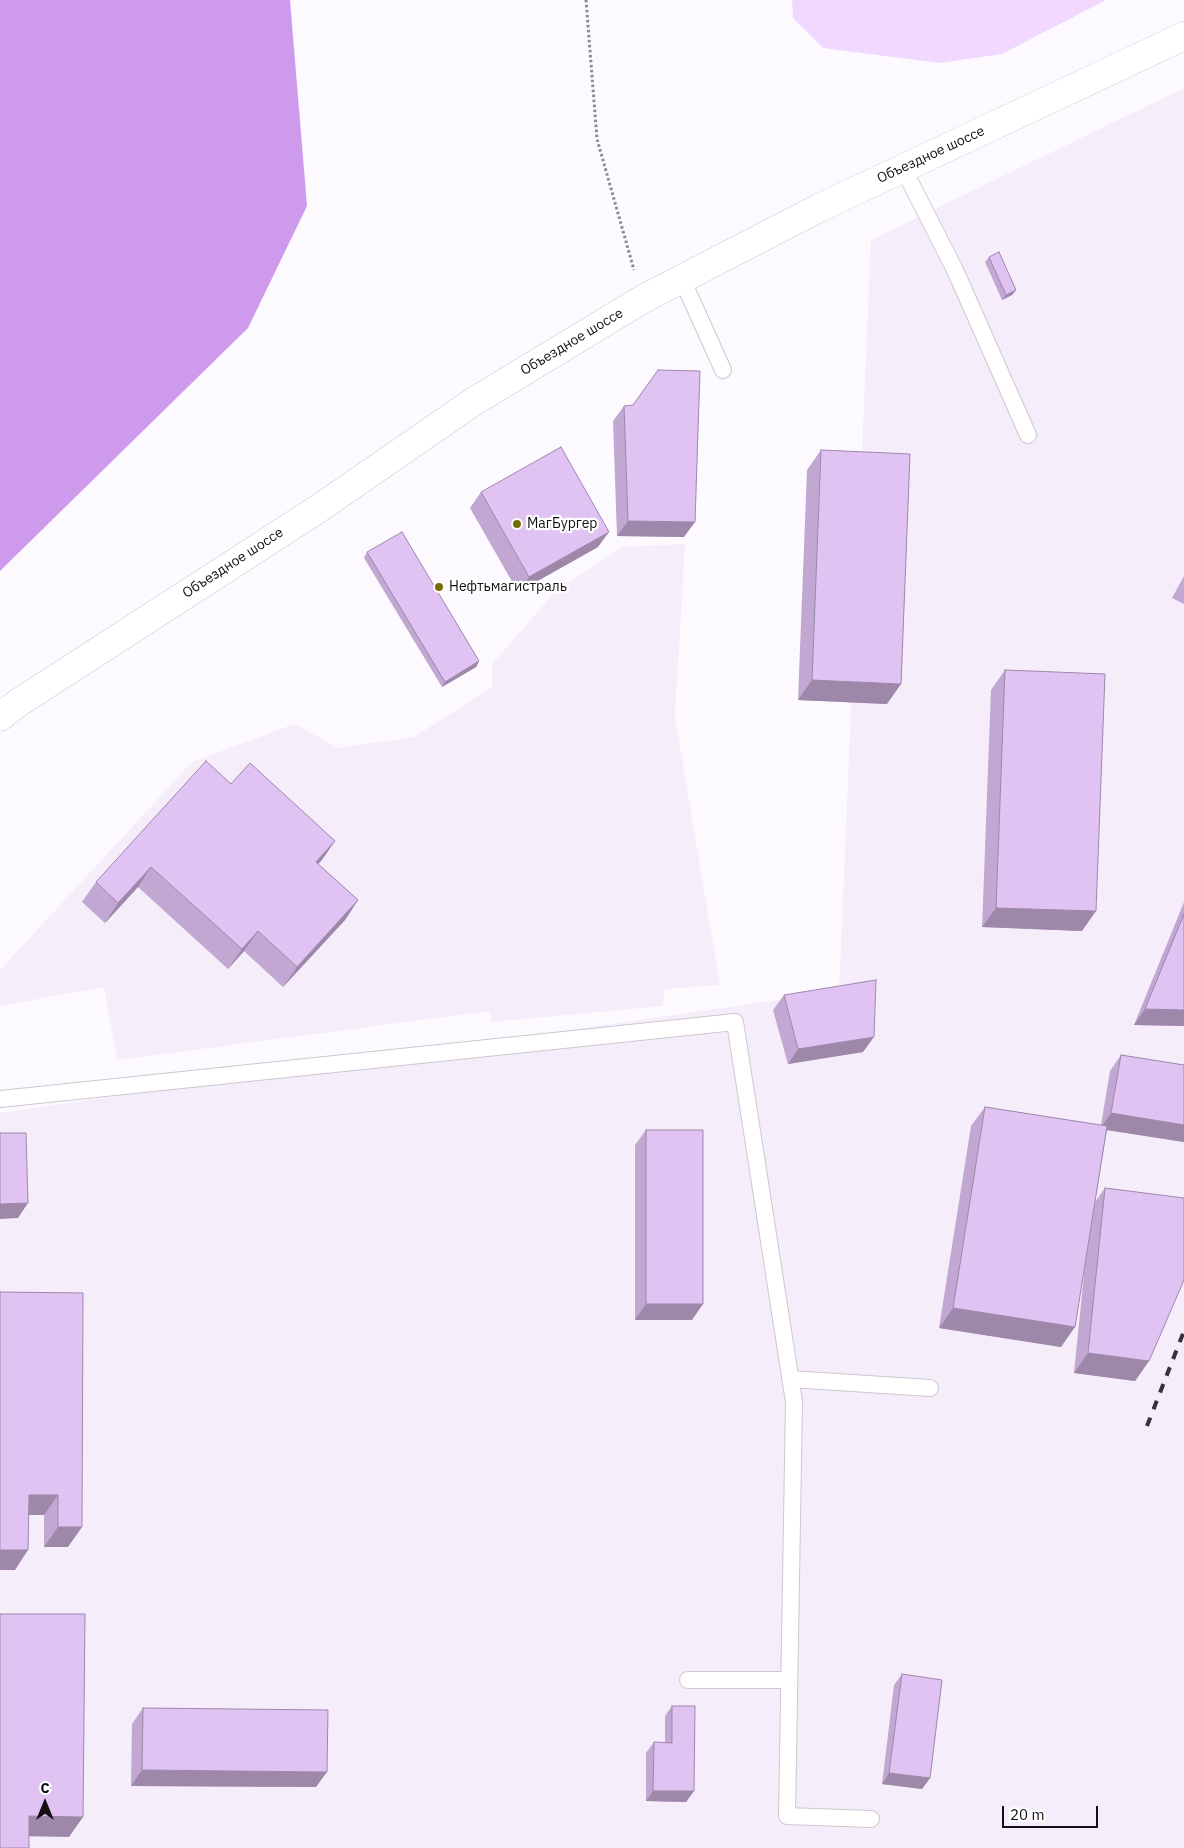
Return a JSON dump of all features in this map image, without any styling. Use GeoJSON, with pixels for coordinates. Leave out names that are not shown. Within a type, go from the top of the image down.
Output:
{"type":"FeatureCollection","features":[{"type":"Feature","properties":{"kind":"main road","name":"Объездное шоссе"},"geometry":{"type":"LineString","coordinates":[[0,717],[34,692],[318,509],[473,402],[643,299],[819,208],[1184,36]]}},
{"type":"Feature","properties":{"kind":"lane"},"geometry":{"type":"LineString","coordinates":[[903,168],[955,270],[1028,435]]}},
{"type":"Feature","properties":{"kind":"lane"},"geometry":{"type":"LineString","coordinates":[[682,279],[723,370]]}},
{"type":"Feature","properties":{"kind":"lane"},"geometry":{"type":"LineString","coordinates":[[0,1099],[735,1022],[794,1402],[787,1816],[871,1819]]}},
{"type":"Feature","properties":{"kind":"lane"},"geometry":{"type":"LineString","coordinates":[[790,1379],[930,1388]]}},
{"type":"Feature","properties":{"kind":"lane"},"geometry":{"type":"LineString","coordinates":[[688,1680],[789,1680]]}},
{"type":"Feature","properties":{"kind":"path"},"geometry":{"type":"LineString","coordinates":[[586,0],[598,139],[643,299]]}},
{"type":"Feature","properties":{"kind":"shaded area"},"geometry":{"type":"Polygon","coordinates":[[[0,0],[290,0],[307,206],[248,328],[0,571],[0,0]]]}},
{"type":"Feature","properties":{"kind":"shaded area"},"geometry":{"type":"Polygon","coordinates":[[[792,0],[1106,0],[1002,54],[940,63],[823,48],[793,18],[792,0]]]}},
{"type":"Feature","properties":{"kind":"shaded area"},"geometry":{"type":"Polygon","coordinates":[[[1184,88],[1184,1848],[0,1848],[0,1113],[839,991],[871,240],[1184,88]]]}},
{"type":"Feature","properties":{"kind":"shaded area"},"geometry":{"type":"Polygon","coordinates":[[[685,544],[675,716],[720,985],[665,989],[663,1006],[491,1022],[490,1011],[117,1060],[104,987],[0,1006],[0,970],[192,762],[294,724],[339,748],[414,737],[492,687],[492,664],[555,592],[622,547],[685,544]]]}},
{"type":"Feature","properties":{"kind":"building"},"geometry":{"type":"Polygon","coordinates":[[[999,252],[1016,290],[1006,295],[989,257],[999,252]]]}},
{"type":"Feature","properties":{"kind":"building"},"geometry":{"type":"Polygon","coordinates":[[[658,370],[700,371],[695,522],[628,521],[624,406],[633,405],[658,370]]]}},
{"type":"Feature","properties":{"kind":"building"},"geometry":{"type":"Polygon","coordinates":[[[561,447],[609,532],[529,577],[481,492],[561,447]]]}},
{"type":"Feature","properties":{"kind":"building"},"geometry":{"type":"Polygon","coordinates":[[[821,450],[910,454],[901,684],[812,680],[821,450]]]}},
{"type":"Feature","properties":{"kind":"building"},"geometry":{"type":"Polygon","coordinates":[[[402,532],[479,661],[445,682],[367,552],[402,532]]]}},
{"type":"Feature","properties":{"kind":"building"},"geometry":{"type":"Polygon","coordinates":[[[1005,670],[1105,674],[1096,911],[996,908],[1005,670]]]}},
{"type":"Feature","properties":{"kind":"building"},"geometry":{"type":"Polygon","coordinates":[[[206,761],[231,784],[250,763],[335,841],[316,862],[358,900],[297,967],[258,931],[242,949],[151,867],[118,903],[96,882],[206,761]]]}},
{"type":"Feature","properties":{"kind":"building"},"geometry":{"type":"Polygon","coordinates":[[[1184,914],[1184,1010],[1145,1009],[1184,914]]]}},
{"type":"Feature","properties":{"kind":"building"},"geometry":{"type":"Polygon","coordinates":[[[876,980],[874,1037],[798,1049],[784,995],[876,980]]]}},
{"type":"Feature","properties":{"kind":"building"},"geometry":{"type":"Polygon","coordinates":[[[1121,1055],[1184,1065],[1184,1125],[1111,1113],[1121,1055]]]}},
{"type":"Feature","properties":{"kind":"building"},"geometry":{"type":"Polygon","coordinates":[[[985,1107],[1107,1126],[1075,1327],[953,1308],[985,1107]]]}},
{"type":"Feature","properties":{"kind":"building"},"geometry":{"type":"Polygon","coordinates":[[[646,1130],[703,1130],[703,1304],[646,1304],[646,1130]]]}},
{"type":"Feature","properties":{"kind":"building"},"geometry":{"type":"Polygon","coordinates":[[[0,1133],[26,1133],[28,1203],[0,1204],[0,1133]]]}},
{"type":"Feature","properties":{"kind":"building"},"geometry":{"type":"Polygon","coordinates":[[[1105,1188],[1184,1198],[1184,1280],[1149,1361],[1088,1353],[1105,1188]]]}},
{"type":"Feature","properties":{"kind":"building"},"geometry":{"type":"Polygon","coordinates":[[[0,1292],[83,1293],[82,1527],[58,1527],[58,1495],[29,1495],[28,1550],[0,1550],[0,1292]]]}},
{"type":"Feature","properties":{"kind":"building"},"geometry":{"type":"Polygon","coordinates":[[[0,1614],[85,1614],[83,1817],[29,1816],[29,1848],[0,1848],[0,1614]]]}},
{"type":"Feature","properties":{"kind":"building"},"geometry":{"type":"Polygon","coordinates":[[[902,1674],[942,1680],[930,1778],[889,1773],[902,1674]]]}},
{"type":"Feature","properties":{"kind":"building"},"geometry":{"type":"Polygon","coordinates":[[[672,1706],[695,1706],[694,1791],[653,1791],[654,1742],[672,1743],[672,1706]]]}},
{"type":"Feature","properties":{"kind":"building"},"geometry":{"type":"Polygon","coordinates":[[[143,1708],[328,1710],[327,1772],[142,1770],[143,1708]]]}},
{"type":"Feature","properties":{"kind":"railway"},"geometry":{"type":"LineString","coordinates":[[1147,1426],[1184,1331]]}},
{"type":"Feature","properties":{"kind":"place","name":"МагБургер"},"geometry":{"type":"Point","coordinates":[517,524]}},
{"type":"Feature","properties":{"kind":"place","name":"Нефтьмагистраль"},"geometry":{"type":"Point","coordinates":[439,587]}}]}
